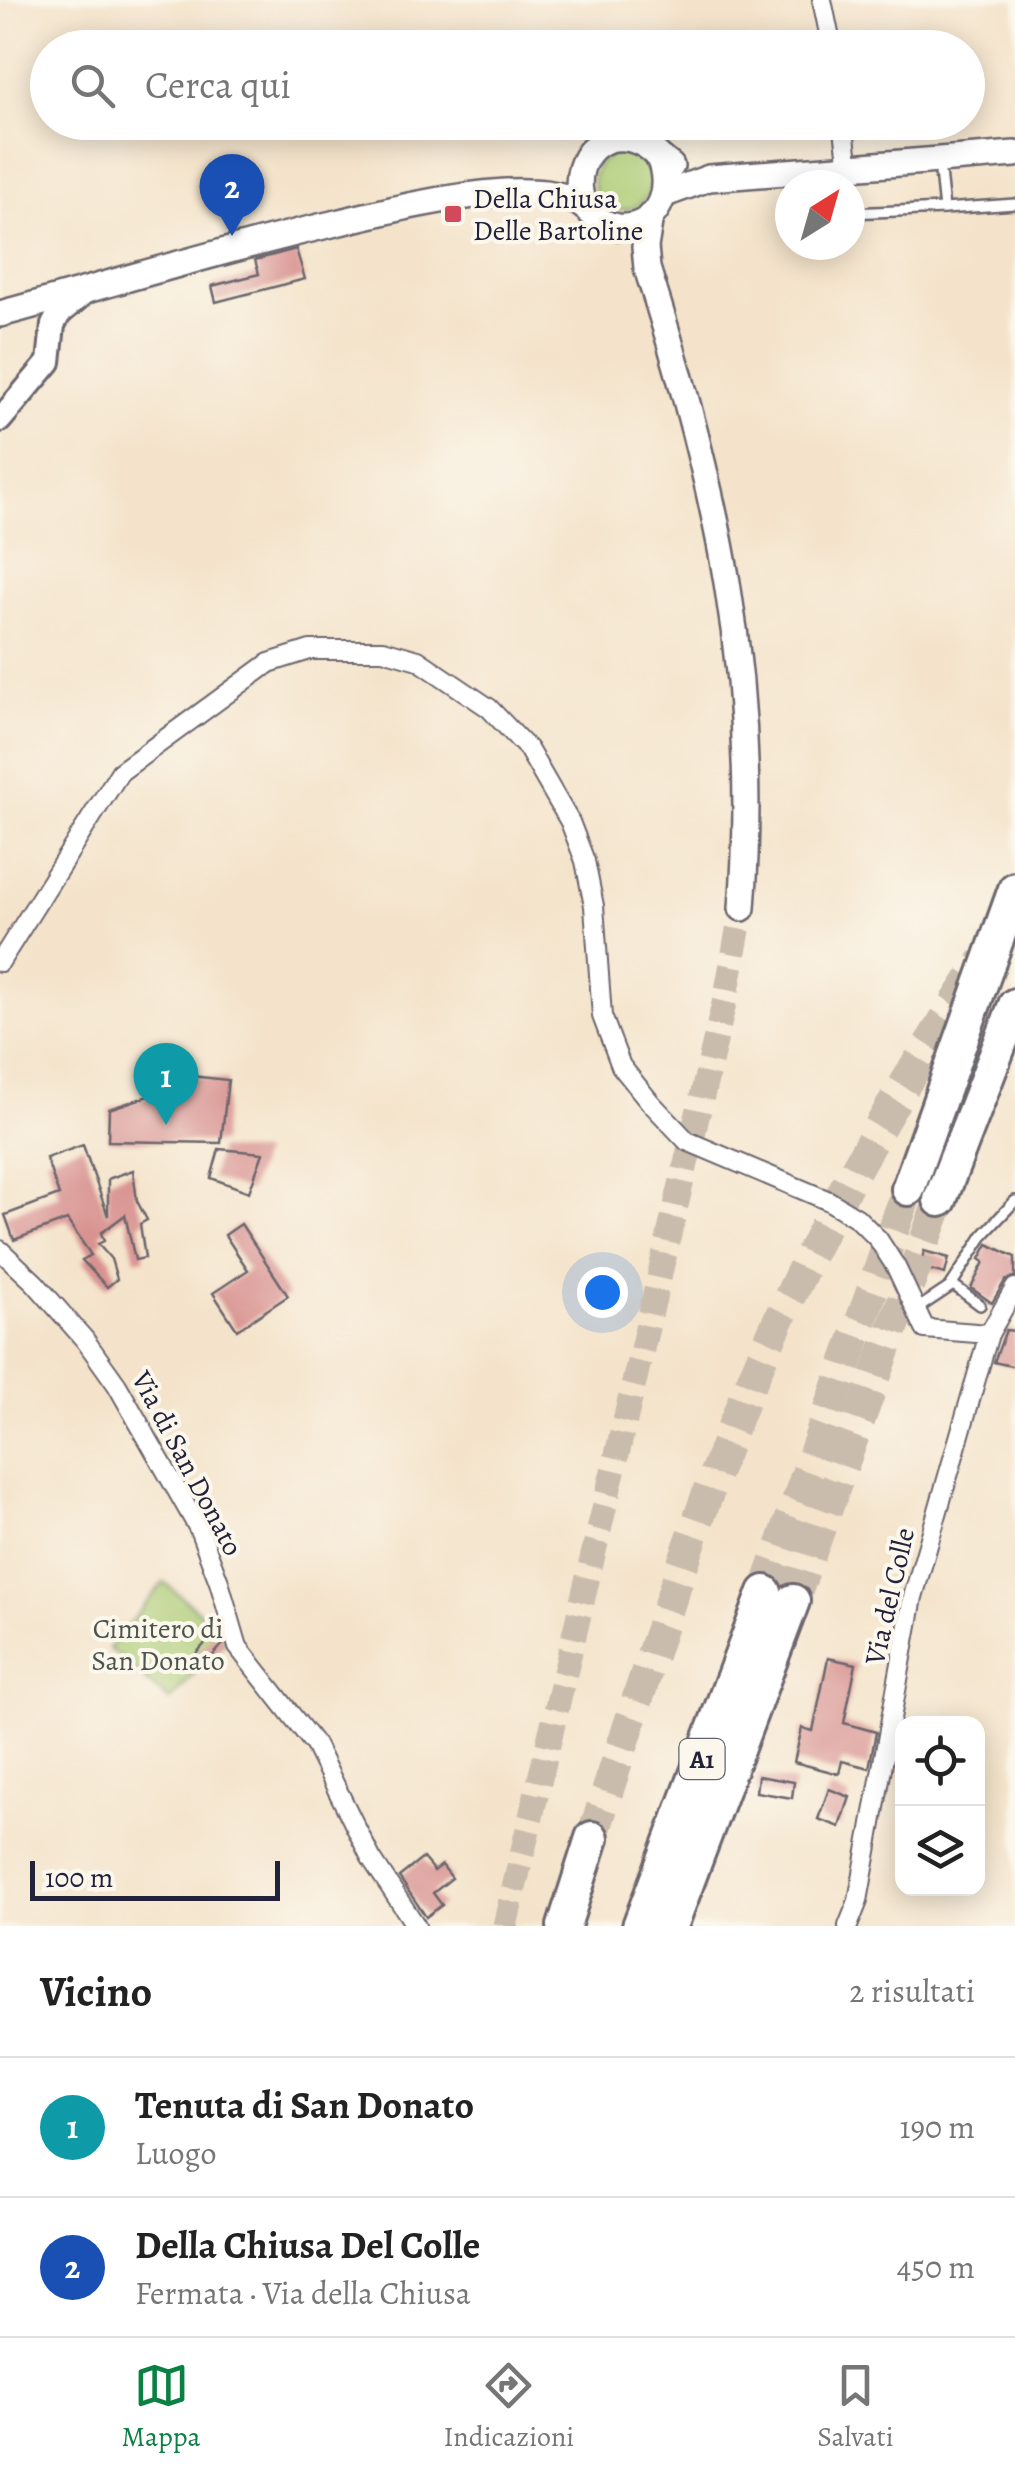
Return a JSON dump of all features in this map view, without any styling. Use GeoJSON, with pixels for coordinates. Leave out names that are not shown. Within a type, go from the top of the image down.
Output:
{"type":"FeatureCollection","features":[{"type":"Feature","properties":{"kind":"highway"},"geometry":{"type":"LineString","coordinates":[[908,1189],[1015,889]]}},
{"type":"Feature","properties":{"kind":"highway"},"geometry":{"type":"LineString","coordinates":[[940,1200],[1015,1005]]}},
{"type":"Feature","properties":{"kind":"highway","name":"A1"},"geometry":{"type":"LineString","coordinates":[[639,1926],[779,1597],[671,1926]]}},
{"type":"Feature","properties":{"kind":"highway"},"geometry":{"type":"LineString","coordinates":[[564,1926],[592,1838]]}},
{"type":"Feature","properties":{"kind":"main road"},"geometry":{"type":"LineString","coordinates":[[585,207],[578,188],[580,169],[597,146],[613,140]]}},
{"type":"Feature","properties":{"kind":"main road"},"geometry":{"type":"LineString","coordinates":[[631,140],[690,174],[709,178]]}},
{"type":"Feature","properties":{"kind":"main road"},"geometry":{"type":"LineString","coordinates":[[664,194],[709,178],[1015,154]]}},
{"type":"Feature","properties":{"kind":"main road"},"geometry":{"type":"LineString","coordinates":[[659,158],[666,182],[664,194],[650,216],[645,247],[647,268],[706,467],[739,654],[748,827],[742,908]]}},
{"type":"Feature","properties":{"kind":"main road"},"geometry":{"type":"LineString","coordinates":[[6,313],[259,241],[408,206],[526,191],[580,169]]}},
{"type":"Feature","properties":{"kind":"main road"},"geometry":{"type":"LineString","coordinates":[[526,191],[568,199],[585,207],[630,244],[647,268]]}},
{"type":"Feature","properties":{"kind":"main road"},"geometry":{"type":"LineString","coordinates":[[609,225],[628,226],[650,216]]}},
{"type":"Feature","properties":{"kind":"street"},"geometry":{"type":"LineString","coordinates":[[822,0],[828,30]]}},
{"type":"Feature","properties":{"kind":"street"},"geometry":{"type":"LineString","coordinates":[[844,140],[848,168]]}},
{"type":"Feature","properties":{"kind":"street"},"geometry":{"type":"LineString","coordinates":[[0,420],[48,362],[56,319],[64,306],[86,290]]}},
{"type":"Feature","properties":{"kind":"street"},"geometry":{"type":"LineString","coordinates":[[6,313],[32,322],[42,338],[46,360],[39,376]]}},
{"type":"Feature","properties":{"kind":"street"},"geometry":{"type":"LineString","coordinates":[[0,962],[120,772],[269,663],[310,650],[382,650],[418,660],[489,708],[528,749],[570,822],[585,861],[594,906],[602,1016],[622,1066],[631,1078],[688,1140],[830,1201],[857,1218],[878,1239],[896,1267],[925,1329],[989,1334]]}},
{"type":"Feature","properties":{"kind":"street","name":"Via di San Donato"},"geometry":{"type":"LineString","coordinates":[[0,1250],[35,1283],[118,1385],[199,1530],[238,1647],[315,1745],[371,1858],[416,1926]]}},
{"type":"Feature","properties":{"kind":"street","name":"Via del Colle"},"geometry":{"type":"LineString","coordinates":[[848,1926],[858,1902],[913,1597],[989,1334],[1013,1297]]}},
{"type":"Feature","properties":{"kind":"lane"},"geometry":{"type":"LineString","coordinates":[[938,160],[944,209]]}},
{"type":"Feature","properties":{"kind":"lane"},"geometry":{"type":"LineString","coordinates":[[865,212],[1015,204]]}},
{"type":"Feature","properties":{"kind":"lane"},"geometry":{"type":"LineString","coordinates":[[914,1310],[943,1294],[984,1234],[1015,1201]]}},
{"type":"Feature","properties":{"kind":"lane"},"geometry":{"type":"LineString","coordinates":[[952,1284],[980,1305]]}},
{"type":"Feature","properties":{"kind":"green space"},"geometry":{"type":"Polygon","coordinates":[[[622,152],[642,161],[651,181],[642,201],[622,210],[602,201],[593,181],[602,161],[622,152]]]}},
{"type":"Feature","properties":{"kind":"green space","name":"Cimitero di San Donato"},"geometry":{"type":"Polygon","coordinates":[[[164,1582],[229,1637],[206,1663],[195,1654],[190,1660],[199,1668],[170,1701],[109,1648],[164,1582]]]}},
{"type":"Feature","properties":{"kind":"building"},"geometry":{"type":"Polygon","coordinates":[[[296,249],[305,279],[216,302],[212,286],[259,274],[255,260],[296,249]]]}},
{"type":"Feature","properties":{"kind":"building"},"geometry":{"type":"Polygon","coordinates":[[[157,1078],[228,1080],[221,1143],[108,1141],[109,1109],[161,1092],[157,1078]]]}},
{"type":"Feature","properties":{"kind":"building"},"geometry":{"type":"Polygon","coordinates":[[[83,1145],[108,1216],[108,1179],[133,1170],[137,1201],[147,1220],[140,1224],[145,1258],[135,1260],[125,1215],[101,1233],[104,1241],[98,1244],[111,1259],[117,1279],[107,1287],[82,1260],[91,1255],[67,1220],[14,1240],[5,1215],[59,1195],[46,1158],[83,1145]]]}},
{"type":"Feature","properties":{"kind":"building"},"geometry":{"type":"Polygon","coordinates":[[[219,1149],[263,1153],[249,1192],[211,1178],[219,1149]]]}},
{"type":"Feature","properties":{"kind":"building"},"geometry":{"type":"Polygon","coordinates":[[[241,1224],[288,1296],[237,1330],[213,1293],[248,1270],[225,1235],[241,1224]]]}},
{"type":"Feature","properties":{"kind":"building"},"geometry":{"type":"Polygon","coordinates":[[[988,1244],[1015,1257],[1015,1276],[1005,1281],[992,1303],[971,1288],[988,1244]]]}},
{"type":"Feature","properties":{"kind":"building"},"geometry":{"type":"Polygon","coordinates":[[[924,1251],[949,1258],[945,1274],[920,1267],[924,1251]]]}},
{"type":"Feature","properties":{"kind":"building"},"geometry":{"type":"Polygon","coordinates":[[[1006,1330],[1015,1331],[1015,1367],[994,1362],[1006,1330]]]}},
{"type":"Feature","properties":{"kind":"building"},"geometry":{"type":"Polygon","coordinates":[[[218,1628],[224,1643],[206,1663],[196,1654],[218,1628]]]}},
{"type":"Feature","properties":{"kind":"building"},"geometry":{"type":"Polygon","coordinates":[[[828,1658],[856,1664],[844,1723],[876,1732],[869,1768],[842,1761],[839,1774],[794,1762],[802,1728],[813,1731],[828,1658]]]}},
{"type":"Feature","properties":{"kind":"building"},"geometry":{"type":"Polygon","coordinates":[[[758,1776],[794,1782],[792,1798],[756,1792],[758,1776]]]}},
{"type":"Feature","properties":{"kind":"building"},"geometry":{"type":"Polygon","coordinates":[[[829,1789],[850,1797],[840,1827],[818,1819],[829,1789]]]}},
{"type":"Feature","properties":{"kind":"building"},"geometry":{"type":"Polygon","coordinates":[[[423,1858],[434,1871],[442,1865],[452,1878],[433,1893],[442,1905],[426,1917],[399,1877],[423,1858]]]}},
{"type":"Feature","properties":{"kind":"tunnel"},"geometry":{"type":"LineString","coordinates":[[505,1926],[727,991],[742,908]]}},
{"type":"Feature","properties":{"kind":"tunnel"},"geometry":{"type":"LineString","coordinates":[[592,1838],[699,1519],[763,1355],[849,1181],[984,960]]}},
{"type":"Feature","properties":{"kind":"tunnel"},"geometry":{"type":"LineString","coordinates":[[765,1592],[908,1189]]}},
{"type":"Feature","properties":{"kind":"tunnel"},"geometry":{"type":"LineString","coordinates":[[793,1601],[940,1200]]}},
{"type":"Feature","properties":{"kind":"place","name":"Della Chiusa Delle Bartoline"},"geometry":{"type":"Point","coordinates":[453,214]}},
{"type":"Feature","properties":{"kind":"place","name":"Della Chiusa Del Colle"},"geometry":{"type":"Point","coordinates":[232,236]}},
{"type":"Feature","properties":{"kind":"place","name":"Tenuta di San Donato"},"geometry":{"type":"Point","coordinates":[166,1125]}}]}
